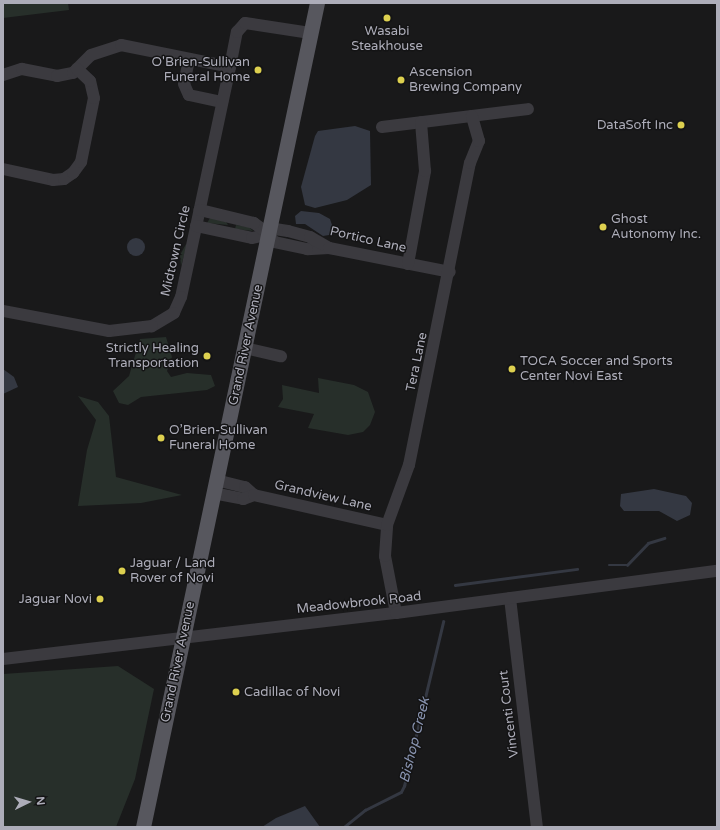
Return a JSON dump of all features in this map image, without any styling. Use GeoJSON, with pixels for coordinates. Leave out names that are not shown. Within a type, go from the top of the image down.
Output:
{"type":"FeatureCollection","features":[{"type":"Feature","properties":{"kind":"main road","name":"Grand River Avenue"},"geometry":{"type":"LineString","coordinates":[[143,827],[215,486],[271,238],[317,3]]}},
{"type":"Feature","properties":{"kind":"street","name":"Midtown Circle"},"geometry":{"type":"LineString","coordinates":[[3,311],[93,330],[125,330],[160,323],[178,307],[196,226],[203,211],[222,102],[237,32],[245,23],[310,33]]}},
{"type":"Feature","properties":{"kind":"street"},"geometry":{"type":"LineString","coordinates":[[3,75],[22,69],[57,76],[77,69],[91,55],[121,45],[230,68]]}},
{"type":"Feature","properties":{"kind":"street"},"geometry":{"type":"LineString","coordinates":[[189,59],[184,84],[189,95],[222,102]]}},
{"type":"Feature","properties":{"kind":"street"},"geometry":{"type":"LineString","coordinates":[[3,169],[53,180],[64,179],[73,173],[81,162],[94,98],[90,81],[77,69]]}},
{"type":"Feature","properties":{"kind":"street"},"geometry":{"type":"LineString","coordinates":[[382,127],[528,109]]}},
{"type":"Feature","properties":{"kind":"street","name":"Tera Lane"},"geometry":{"type":"LineString","coordinates":[[396,613],[385,556],[387,525],[409,465],[450,272],[470,164],[479,141],[472,116]]}},
{"type":"Feature","properties":{"kind":"street"},"geometry":{"type":"LineString","coordinates":[[408,264],[425,171],[421,122]]}},
{"type":"Feature","properties":{"kind":"street"},"geometry":{"type":"LineString","coordinates":[[203,211],[217,217],[233,218],[254,223],[271,238]]}},
{"type":"Feature","properties":{"kind":"street"},"geometry":{"type":"LineString","coordinates":[[230,233],[233,218]]}},
{"type":"Feature","properties":{"kind":"street","name":"Portico Lane"},"geometry":{"type":"LineString","coordinates":[[196,226],[252,238],[271,238],[275,229],[288,231],[310,237],[329,248],[450,272]]}},
{"type":"Feature","properties":{"kind":"street"},"geometry":{"type":"LineString","coordinates":[[245,348],[282,356]]}},
{"type":"Feature","properties":{"kind":"street","name":"Grandview Lane"},"geometry":{"type":"LineString","coordinates":[[215,486],[243,499],[254,495],[387,525]]}},
{"type":"Feature","properties":{"kind":"street","name":"Meadowbrook Road"},"geometry":{"type":"LineString","coordinates":[[3,659],[396,613],[717,571]]}},
{"type":"Feature","properties":{"kind":"street","name":"Vincenti Court"},"geometry":{"type":"LineString","coordinates":[[510,598],[537,827]]}},
{"type":"Feature","properties":{"kind":"shaded area"},"geometry":{"type":"Polygon","coordinates":[[[3,3],[68,3],[69,10],[3,18],[3,3]]]}},
{"type":"Feature","properties":{"kind":"shaded area"},"geometry":{"type":"Polygon","coordinates":[[[355,126],[370,131],[371,185],[347,200],[315,208],[305,205],[301,187],[315,136],[318,131],[355,126]]]}},
{"type":"Feature","properties":{"kind":"shaded area"},"geometry":{"type":"Polygon","coordinates":[[[301,211],[319,213],[330,219],[335,234],[323,236],[305,224],[296,224],[295,216],[301,211]]]}},
{"type":"Feature","properties":{"kind":"shaded area"},"geometry":{"type":"Polygon","coordinates":[[[210,218],[226,222],[228,225],[207,223],[210,218]]]}},
{"type":"Feature","properties":{"kind":"shaded area"},"geometry":{"type":"Polygon","coordinates":[[[236,225],[249,227],[253,231],[235,229],[236,225]]]}},
{"type":"Feature","properties":{"kind":"shaded area"},"geometry":{"type":"Polygon","coordinates":[[[136,238],[142,241],[145,247],[142,253],[136,256],[130,253],[127,247],[130,241],[136,238]]]}},
{"type":"Feature","properties":{"kind":"shaded area"},"geometry":{"type":"Polygon","coordinates":[[[186,244],[187,245],[181,266],[180,255],[186,244]]]}},
{"type":"Feature","properties":{"kind":"shaded area"},"geometry":{"type":"Polygon","coordinates":[[[166,337],[172,357],[167,371],[171,377],[187,373],[211,375],[215,386],[207,390],[141,397],[128,405],[119,403],[113,391],[129,376],[140,339],[166,337]]]}},
{"type":"Feature","properties":{"kind":"shaded area"},"geometry":{"type":"Polygon","coordinates":[[[3,369],[14,377],[18,387],[3,394],[3,369]]]}},
{"type":"Feature","properties":{"kind":"shaded area"},"geometry":{"type":"Polygon","coordinates":[[[318,378],[354,385],[368,392],[375,412],[370,425],[363,432],[348,435],[308,428],[314,414],[278,407],[283,399],[282,385],[319,393],[318,378]]]}},
{"type":"Feature","properties":{"kind":"shaded area"},"geometry":{"type":"Polygon","coordinates":[[[78,396],[98,402],[109,416],[116,477],[182,495],[141,503],[78,506],[87,450],[96,420],[78,396]]]}},
{"type":"Feature","properties":{"kind":"shaded area"},"geometry":{"type":"Polygon","coordinates":[[[654,489],[686,496],[692,503],[690,515],[677,521],[659,511],[624,511],[620,506],[621,494],[654,489]]]}},
{"type":"Feature","properties":{"kind":"shaded area"},"geometry":{"type":"Polygon","coordinates":[[[118,666],[154,689],[135,779],[116,827],[3,827],[3,674],[118,666]]]}},
{"type":"Feature","properties":{"kind":"shaded area"},"geometry":{"type":"Polygon","coordinates":[[[305,806],[320,827],[262,827],[276,818],[305,806]]]}},
{"type":"Feature","properties":{"kind":"waterway","name":"Bishop Creek"},"geometry":{"type":"LineString","coordinates":[[609,565],[627,565],[648,543],[664,538]]}},
{"type":"Feature","properties":{"kind":"waterway","name":"Bishop Creek"},"geometry":{"type":"LineString","coordinates":[[455,585],[577,569]]}},
{"type":"Feature","properties":{"kind":"waterway","name":"Bishop Creek"},"geometry":{"type":"LineString","coordinates":[[344,827],[365,810],[401,792],[404,786],[443,622]]}},
{"type":"Feature","properties":{"kind":"place","name":"Wasabi Steakhouse"},"geometry":{"type":"Point","coordinates":[387,18]}},
{"type":"Feature","properties":{"kind":"place","name":"O'Brien-Sullivan Funeral Home"},"geometry":{"type":"Point","coordinates":[258,70]}},
{"type":"Feature","properties":{"kind":"place","name":"Ascension Brewing Company"},"geometry":{"type":"Point","coordinates":[401,80]}},
{"type":"Feature","properties":{"kind":"place","name":"DataSoft Inc"},"geometry":{"type":"Point","coordinates":[681,125]}},
{"type":"Feature","properties":{"kind":"place","name":"Ghost Autonomy Inc."},"geometry":{"type":"Point","coordinates":[603,227]}},
{"type":"Feature","properties":{"kind":"place","name":"Strictly Healing Transportation"},"geometry":{"type":"Point","coordinates":[207,356]}},
{"type":"Feature","properties":{"kind":"place","name":"TOCA Soccer and Sports Center Novi East"},"geometry":{"type":"Point","coordinates":[512,369]}},
{"type":"Feature","properties":{"kind":"place","name":"O’Brien-Sullivan Funeral Home"},"geometry":{"type":"Point","coordinates":[161,438]}},
{"type":"Feature","properties":{"kind":"place","name":"Jaguar / Land Rover of Novi"},"geometry":{"type":"Point","coordinates":[122,571]}},
{"type":"Feature","properties":{"kind":"place","name":"Jaguar Novi"},"geometry":{"type":"Point","coordinates":[100,599]}},
{"type":"Feature","properties":{"kind":"place","name":"Cadillac of Novi"},"geometry":{"type":"Point","coordinates":[236,692]}}]}
